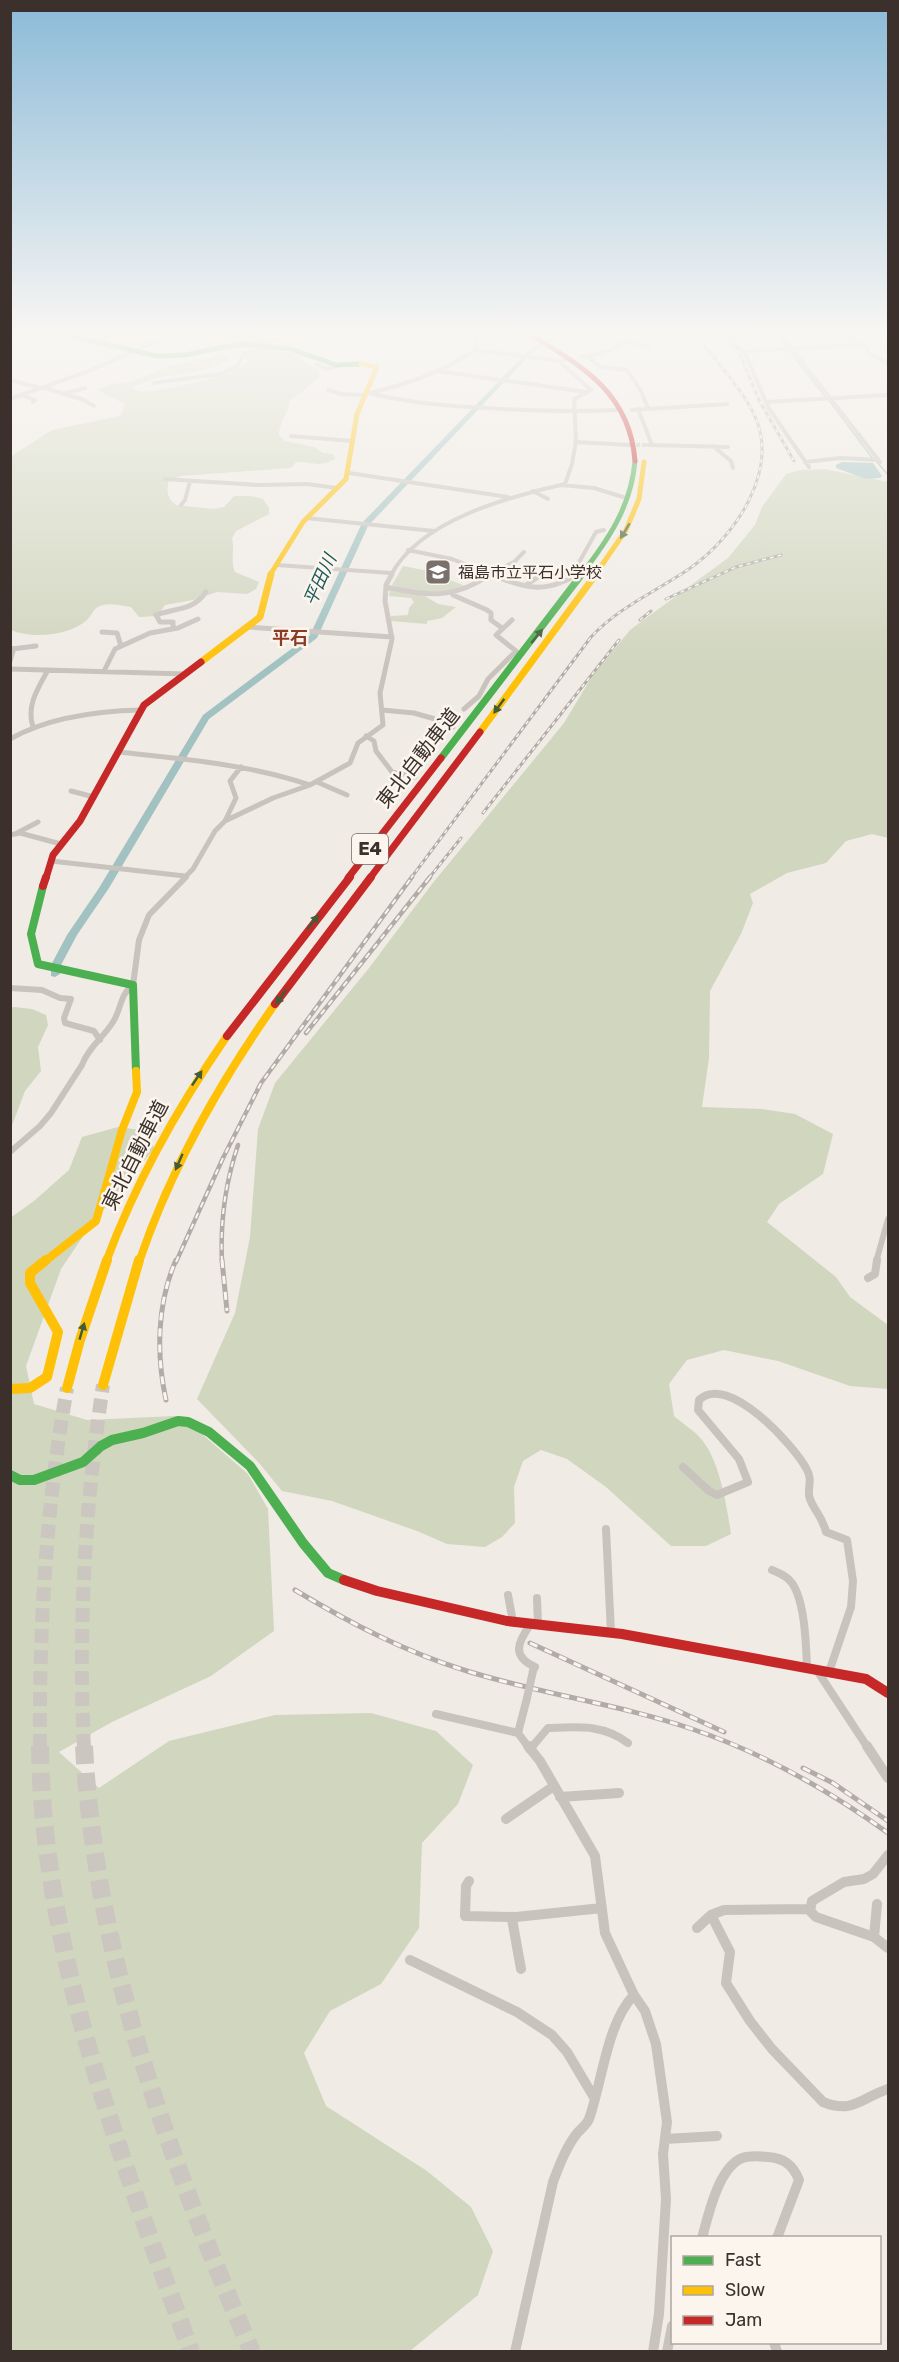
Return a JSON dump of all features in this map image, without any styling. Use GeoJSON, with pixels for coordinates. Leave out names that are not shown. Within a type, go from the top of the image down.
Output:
{"type":"FeatureCollection","features":[{"type":"Feature","properties":{"kind":"main road"},"geometry":{"type":"LineString","coordinates":[[10,1389],[30,1388],[47,1377],[58,1332],[30,1282],[30,1273],[96,1221],[122,1130],[137,1092],[132,985],[38,964],[31,934],[51,861],[61,844],[80,821],[141,710],[260,617],[265,602],[268,579],[306,518],[349,473],[352,445]]}},
{"type":"Feature","properties":{"kind":"main road","name":"東北自動車道"},"geometry":{"type":"LineString","coordinates":[[67,1388],[89,1307],[110,1247],[137,1184],[186,1096],[282,962],[601,551],[625,509],[637,463],[635,445]]}},
{"type":"Feature","properties":{"kind":"main road","name":"東北自動車道"},"geometry":{"type":"LineString","coordinates":[[104,1385],[129,1292],[166,1193],[187,1145],[225,1080],[297,976],[556,632],[630,522],[640,496],[644,474],[642,445]]}},
{"type":"Feature","properties":{"kind":"main road"},"geometry":{"type":"LineString","coordinates":[[10,1475],[20,1480],[33,1480],[83,1462],[101,1446],[112,1440],[170,1424],[188,1422],[209,1432],[230,1447],[250,1466],[303,1543],[334,1577],[377,1591],[513,1622],[611,1633],[866,1679],[888,1693]]}},
{"type":"Feature","properties":{"kind":"street"},"geometry":{"type":"LineString","coordinates":[[561,485],[565,484],[570,473],[574,445]]}},
{"type":"Feature","properties":{"kind":"street"},"geometry":{"type":"LineString","coordinates":[[712,445],[731,461],[733,468]]}},
{"type":"Feature","properties":{"kind":"street"},"geometry":{"type":"LineString","coordinates":[[714,445],[728,447]]}},
{"type":"Feature","properties":{"kind":"street"},"geometry":{"type":"LineString","coordinates":[[794,445],[809,467]]}},
{"type":"Feature","properties":{"kind":"street"},"geometry":{"type":"LineString","coordinates":[[805,462],[840,458],[879,461],[867,445]]}},
{"type":"Feature","properties":{"kind":"street"},"geometry":{"type":"LineString","coordinates":[[349,473],[508,497]]}},
{"type":"Feature","properties":{"kind":"street"},"geometry":{"type":"LineString","coordinates":[[165,479],[258,485],[307,484],[337,488]]}},
{"type":"Feature","properties":{"kind":"street"},"geometry":{"type":"LineString","coordinates":[[181,505],[185,500],[190,481]]}},
{"type":"Feature","properties":{"kind":"street"},"geometry":{"type":"LineString","coordinates":[[10,1152],[40,1126],[51,1113],[82,1065],[84,1056],[100,1040],[112,1022],[126,990],[132,985],[139,940],[146,921],[154,908],[199,860],[209,837],[225,821],[273,798],[317,782],[350,763],[358,743],[383,724],[380,693],[392,637],[385,601],[386,587],[391,573],[408,550],[434,531],[508,497],[561,485],[594,488],[623,496]]}},
{"type":"Feature","properties":{"kind":"street"},"geometry":{"type":"LineString","coordinates":[[533,491],[548,499]]}},
{"type":"Feature","properties":{"kind":"street"},"geometry":{"type":"LineString","coordinates":[[306,518],[434,531]]}},
{"type":"Feature","properties":{"kind":"street"},"geometry":{"type":"LineString","coordinates":[[408,550],[452,559],[490,574],[545,589],[572,579],[596,532],[604,530]]}},
{"type":"Feature","properties":{"kind":"street"},"geometry":{"type":"LineString","coordinates":[[453,595],[508,566],[524,552]]}},
{"type":"Feature","properties":{"kind":"street"},"geometry":{"type":"LineString","coordinates":[[277,565],[391,573]]}},
{"type":"Feature","properties":{"kind":"street"},"geometry":{"type":"LineString","coordinates":[[526,585],[541,575]]}},
{"type":"Feature","properties":{"kind":"street"},"geometry":{"type":"LineString","coordinates":[[386,587],[418,594],[453,595],[487,610],[491,613],[491,620],[502,628]]}},
{"type":"Feature","properties":{"kind":"street"},"geometry":{"type":"LineString","coordinates":[[173,628],[173,622],[160,622],[156,615],[169,610],[187,609],[205,596],[206,592]]}},
{"type":"Feature","properties":{"kind":"street"},"geometry":{"type":"LineString","coordinates":[[104,671],[112,651],[150,633],[198,619]]}},
{"type":"Feature","properties":{"kind":"street"},"geometry":{"type":"LineString","coordinates":[[464,709],[479,696],[489,678],[516,651],[496,635],[512,620]]}},
{"type":"Feature","properties":{"kind":"street"},"geometry":{"type":"LineString","coordinates":[[248,627],[392,637]]}},
{"type":"Feature","properties":{"kind":"street"},"geometry":{"type":"LineString","coordinates":[[102,632],[117,633],[122,646]]}},
{"type":"Feature","properties":{"kind":"street"},"geometry":{"type":"LineString","coordinates":[[10,661],[11,648],[36,645]]}},
{"type":"Feature","properties":{"kind":"street"},"geometry":{"type":"LineString","coordinates":[[10,669],[185,674]]}},
{"type":"Feature","properties":{"kind":"street"},"geometry":{"type":"LineString","coordinates":[[33,727],[30,718],[33,698],[48,670]]}},
{"type":"Feature","properties":{"kind":"street"},"geometry":{"type":"LineString","coordinates":[[10,739],[33,727],[83,716],[141,710]]}},
{"type":"Feature","properties":{"kind":"street"},"geometry":{"type":"LineString","coordinates":[[382,710],[418,713],[449,723],[453,727]]}},
{"type":"Feature","properties":{"kind":"street"},"geometry":{"type":"LineString","coordinates":[[366,736],[374,741],[376,751],[392,772],[415,777]]}},
{"type":"Feature","properties":{"kind":"street"},"geometry":{"type":"LineString","coordinates":[[118,752],[241,767],[274,773],[310,785]]}},
{"type":"Feature","properties":{"kind":"street"},"geometry":{"type":"LineString","coordinates":[[225,821],[236,798],[230,782],[241,767]]}},
{"type":"Feature","properties":{"kind":"street"},"geometry":{"type":"LineString","coordinates":[[317,782],[347,795]]}},
{"type":"Feature","properties":{"kind":"street"},"geometry":{"type":"LineString","coordinates":[[71,791],[94,797]]}},
{"type":"Feature","properties":{"kind":"street"},"geometry":{"type":"LineString","coordinates":[[14,834],[38,822]]}},
{"type":"Feature","properties":{"kind":"street"},"geometry":{"type":"LineString","coordinates":[[14,834],[61,844]]}},
{"type":"Feature","properties":{"kind":"street"},"geometry":{"type":"LineString","coordinates":[[51,861],[185,876]]}},
{"type":"Feature","properties":{"kind":"street"},"geometry":{"type":"LineString","coordinates":[[10,988],[42,990],[60,998],[71,999],[63,1018],[65,1023],[94,1031],[100,1040]]}},
{"type":"Feature","properties":{"kind":"street"},"geometry":{"type":"LineString","coordinates":[[868,1278],[875,1274],[877,1257],[888,1219]]}},
{"type":"Feature","properties":{"kind":"street"},"geometry":{"type":"LineString","coordinates":[[683,1467],[709,1491],[717,1495],[748,1482],[745,1467],[738,1452],[716,1433],[698,1410],[697,1405],[700,1399],[709,1393],[727,1394],[742,1402],[790,1445],[801,1458],[811,1479],[809,1498],[824,1519],[826,1532],[847,1540],[853,1581],[851,1607],[829,1672]]}},
{"type":"Feature","properties":{"kind":"street"},"geometry":{"type":"LineString","coordinates":[[606,1529],[611,1633]]}},
{"type":"Feature","properties":{"kind":"street"},"geometry":{"type":"LineString","coordinates":[[772,1570],[786,1576],[794,1585],[812,1668],[888,1779]]}},
{"type":"Feature","properties":{"kind":"street"},"geometry":{"type":"LineString","coordinates":[[508,1595],[513,1622]]}},
{"type":"Feature","properties":{"kind":"street"},"geometry":{"type":"LineString","coordinates":[[518,1733],[535,1667],[526,1663],[518,1650],[519,1640],[534,1625],[537,1598]]}},
{"type":"Feature","properties":{"kind":"street"},"geometry":{"type":"LineString","coordinates":[[436,1714],[518,1733],[554,1786],[594,1856],[605,1933],[634,1995],[645,2011],[656,2044],[667,2114],[663,2154],[666,2199],[660,2314],[653,2352]]}},
{"type":"Feature","properties":{"kind":"street"},"geometry":{"type":"LineString","coordinates":[[530,1749],[537,1738],[548,1728],[588,1726],[615,1733],[628,1743]]}},
{"type":"Feature","properties":{"kind":"street"},"geometry":{"type":"LineString","coordinates":[[506,1819],[520,1806],[541,1797],[554,1786]]}},
{"type":"Feature","properties":{"kind":"street"},"geometry":{"type":"LineString","coordinates":[[560,1797],[619,1793]]}},
{"type":"Feature","properties":{"kind":"street"},"geometry":{"type":"LineString","coordinates":[[810,1910],[812,1901],[844,1882],[864,1879],[873,1874],[888,1855]]}},
{"type":"Feature","properties":{"kind":"street"},"geometry":{"type":"LineString","coordinates":[[469,1881],[466,1886],[465,1916],[512,1919],[567,1910],[602,1908]]}},
{"type":"Feature","properties":{"kind":"street"},"geometry":{"type":"LineString","coordinates":[[874,1937],[877,1904]]}},
{"type":"Feature","properties":{"kind":"street"},"geometry":{"type":"LineString","coordinates":[[697,1928],[711,1915],[724,1910],[810,1910],[816,1917],[874,1937],[888,1950]]}},
{"type":"Feature","properties":{"kind":"street"},"geometry":{"type":"LineString","coordinates":[[711,1915],[730,1952],[726,1983],[750,2021],[772,2049],[823,2102],[833,2107],[847,2107],[861,2104],[880,2091],[888,2089]]}},
{"type":"Feature","properties":{"kind":"street"},"geometry":{"type":"LineString","coordinates":[[512,1919],[521,1969]]}},
{"type":"Feature","properties":{"kind":"street"},"geometry":{"type":"LineString","coordinates":[[410,1960],[517,2013],[552,2035],[567,2052],[595,2099]]}},
{"type":"Feature","properties":{"kind":"street"},"geometry":{"type":"LineString","coordinates":[[515,2352],[554,2182],[562,2158],[575,2136],[588,2122],[606,2062],[608,2047],[625,2004],[634,1995]]}},
{"type":"Feature","properties":{"kind":"street"},"geometry":{"type":"LineString","coordinates":[[665,2139],[717,2136]]}},
{"type":"Feature","properties":{"kind":"street"},"geometry":{"type":"LineString","coordinates":[[703,2236],[713,2201],[729,2167],[739,2159],[760,2156],[782,2158],[796,2171],[799,2180],[778,2236]]}},
{"type":"Feature","properties":{"kind":"street"},"geometry":{"type":"LineString","coordinates":[[667,2352],[671,2331]]}},
{"type":"Feature","properties":{"kind":"green space"},"geometry":{"type":"Polygon","coordinates":[[[28,445],[305,445],[314,447],[323,453],[333,454],[335,459],[320,464],[296,462],[291,468],[181,476],[169,480],[168,494],[176,505],[213,509],[224,507],[234,496],[263,499],[269,508],[269,514],[236,531],[232,538],[235,572],[259,582],[256,589],[247,594],[217,592],[193,600],[165,605],[157,616],[139,617],[131,607],[103,605],[95,609],[87,620],[70,630],[40,635],[11,630],[10,457],[28,445]]]}},
{"type":"Feature","properties":{"kind":"green space"},"geometry":{"type":"Polygon","coordinates":[[[825,469],[888,482],[888,838],[872,834],[846,841],[826,863],[787,873],[750,894],[753,903],[741,934],[710,991],[709,1058],[702,1107],[762,1109],[795,1114],[833,1134],[823,1174],[779,1204],[767,1222],[836,1277],[850,1297],[888,1325],[888,1389],[850,1386],[778,1361],[724,1350],[687,1360],[669,1384],[674,1416],[699,1437],[714,1460],[722,1485],[731,1534],[706,1546],[671,1546],[606,1487],[567,1459],[541,1450],[523,1461],[514,1487],[515,1523],[502,1537],[485,1547],[447,1544],[332,1501],[282,1491],[260,1464],[197,1399],[235,1313],[250,1237],[258,1129],[275,1083],[369,968],[432,884],[564,723],[591,678],[630,630],[728,558],[755,525],[762,507],[786,474],[801,470],[825,469]]]}},
{"type":"Feature","properties":{"kind":"green space"},"geometry":{"type":"Polygon","coordinates":[[[403,566],[444,574],[442,577],[465,586],[447,591],[430,592],[392,585],[403,566]]]}},
{"type":"Feature","properties":{"kind":"green space"},"geometry":{"type":"Polygon","coordinates":[[[390,589],[425,596],[438,604],[456,607],[442,618],[427,621],[427,624],[391,621],[391,616],[408,615],[409,608],[414,602],[411,598],[389,596],[390,589]]]}},
{"type":"Feature","properties":{"kind":"green space"},"geometry":{"type":"Polygon","coordinates":[[[10,1008],[32,1009],[46,1015],[48,1025],[38,1047],[41,1071],[25,1091],[11,1128],[10,1008]]]}},
{"type":"Feature","properties":{"kind":"green space"},"geometry":{"type":"Polygon","coordinates":[[[118,1127],[148,1131],[154,1149],[90,1226],[61,1269],[26,1366],[34,1404],[87,1420],[175,1416],[196,1429],[248,1474],[268,1509],[274,1631],[211,1676],[112,1722],[59,1752],[99,1788],[169,1741],[275,1715],[371,1713],[436,1731],[473,1765],[458,1804],[422,1843],[419,1928],[381,1984],[330,2011],[304,2053],[326,2106],[427,2171],[471,2207],[493,2251],[478,2295],[410,2351],[11,2351],[10,1218],[34,1201],[69,1170],[82,1137],[118,1127]]]}},
{"type":"Feature","properties":{"kind":"water"},"geometry":{"type":"Polygon","coordinates":[[[842,462],[873,463],[882,476],[866,479],[836,468],[836,465],[842,462]]]}},
{"type":"Feature","properties":{"kind":"waterway","name":"平田川"},"geometry":{"type":"LineString","coordinates":[[55,974],[56,965],[72,935],[104,888],[206,717],[314,636],[365,525],[441,445]]}},
{"type":"Feature","properties":{"kind":"waterway"},"geometry":{"type":"LineString","coordinates":[[863,445],[873,459]]}},
{"type":"Feature","properties":{"kind":"waterway"},"geometry":{"type":"LineString","coordinates":[[877,462],[888,475]]}},
{"type":"Feature","properties":{"kind":"tunnel"},"geometry":{"type":"LineString","coordinates":[[84,1748],[82,1702],[84,1566],[103,1385]]}},
{"type":"Feature","properties":{"kind":"tunnel"},"geometry":{"type":"LineString","coordinates":[[40,1746],[45,1567],[54,1477],[67,1388]]}},
{"type":"Feature","properties":{"kind":"tunnel"},"geometry":{"type":"LineString","coordinates":[[40,1746],[44,1824],[55,1901],[70,1978],[113,2130],[191,2352]]}},
{"type":"Feature","properties":{"kind":"tunnel"},"geometry":{"type":"LineString","coordinates":[[84,1746],[91,1825],[103,1903],[120,1980],[141,2056],[192,2206],[252,2352]]}},
{"type":"Feature","properties":{"kind":"railway"},"geometry":{"type":"LineString","coordinates":[[411,878],[591,637],[625,608],[689,569],[722,539],[749,500],[758,478],[762,456],[761,445]]}},
{"type":"Feature","properties":{"kind":"railway"},"geometry":{"type":"LineString","coordinates":[[785,445],[794,461]]}},
{"type":"Feature","properties":{"kind":"railway"},"geometry":{"type":"LineString","coordinates":[[666,599],[736,567],[781,555]]}},
{"type":"Feature","properties":{"kind":"railway"},"geometry":{"type":"LineString","coordinates":[[640,620],[651,611]]}},
{"type":"Feature","properties":{"kind":"railway"},"geometry":{"type":"LineString","coordinates":[[483,813],[619,640]]}},
{"type":"Feature","properties":{"kind":"railway"},"geometry":{"type":"LineString","coordinates":[[429,878],[461,838]]}},
{"type":"Feature","properties":{"kind":"railway"},"geometry":{"type":"LineString","coordinates":[[176,1262],[223,1158],[261,1083],[412,877]]}},
{"type":"Feature","properties":{"kind":"railway"},"geometry":{"type":"LineString","coordinates":[[306,1033],[430,877]]}},
{"type":"Feature","properties":{"kind":"railway"},"geometry":{"type":"LineString","coordinates":[[222,1260],[224,1203],[238,1145]]}},
{"type":"Feature","properties":{"kind":"railway"},"geometry":{"type":"LineString","coordinates":[[166,1400],[161,1365],[160,1329],[165,1294],[176,1260]]}},
{"type":"Feature","properties":{"kind":"railway"},"geometry":{"type":"LineString","coordinates":[[222,1260],[227,1311]]}},
{"type":"Feature","properties":{"kind":"railway"},"geometry":{"type":"LineString","coordinates":[[295,1590],[378,1636],[444,1663],[495,1679],[664,1720],[744,1749],[818,1787],[888,1833]]}},
{"type":"Feature","properties":{"kind":"railway"},"geometry":{"type":"LineString","coordinates":[[530,1643],[724,1732]]}},
{"type":"Feature","properties":{"kind":"railway"},"geometry":{"type":"LineString","coordinates":[[803,1768],[833,1783],[888,1821]]}},
{"type":"Feature","properties":{"kind":"traffic: fast"},"geometry":{"type":"LineString","coordinates":[[441,758],[605,544],[626,505],[635,461]]}},
{"type":"Feature","properties":{"kind":"traffic: fast"},"geometry":{"type":"LineString","coordinates":[[43,886],[31,934],[38,964],[133,985],[136,1071]]}},
{"type":"Feature","properties":{"kind":"traffic: fast"},"geometry":{"type":"LineString","coordinates":[[10,1475],[20,1480],[34,1480],[83,1462],[101,1446],[112,1440],[143,1433],[178,1421],[188,1422],[209,1432],[250,1466],[303,1543],[328,1573],[344,1580]]}},
{"type":"Feature","properties":{"kind":"traffic: slow"},"geometry":{"type":"LineString","coordinates":[[201,662],[260,617],[271,573],[303,522],[346,479],[352,445]]}},
{"type":"Feature","properties":{"kind":"traffic: slow"},"geometry":{"type":"LineString","coordinates":[[480,732],[582,595],[626,530],[639,499],[644,462]]}},
{"type":"Feature","properties":{"kind":"traffic: slow"},"geometry":{"type":"LineString","coordinates":[[103,1385],[132,1281],[171,1180],[211,1101],[275,1004]]}},
{"type":"Feature","properties":{"kind":"traffic: slow"},"geometry":{"type":"LineString","coordinates":[[67,1388],[95,1294],[130,1204],[174,1118],[199,1076],[227,1036]]}},
{"type":"Feature","properties":{"kind":"traffic: slow"},"geometry":{"type":"LineString","coordinates":[[10,1389],[30,1388],[47,1377],[58,1332],[30,1283],[30,1273],[96,1221],[122,1130],[137,1092],[136,1071]]}},
{"type":"Feature","properties":{"kind":"traffic: jam"},"geometry":{"type":"LineString","coordinates":[[634,445],[635,461]]}},
{"type":"Feature","properties":{"kind":"traffic: jam"},"geometry":{"type":"LineString","coordinates":[[43,886],[53,855],[80,821],[144,705],[201,662]]}},
{"type":"Feature","properties":{"kind":"traffic: jam"},"geometry":{"type":"LineString","coordinates":[[275,1004],[480,732]]}},
{"type":"Feature","properties":{"kind":"traffic: jam"},"geometry":{"type":"LineString","coordinates":[[227,1036],[441,758]]}},
{"type":"Feature","properties":{"kind":"traffic: jam"},"geometry":{"type":"LineString","coordinates":[[344,1580],[377,1591],[507,1621],[622,1634],[866,1679],[888,1693]]}},
{"type":"Feature","properties":{"kind":"place","name":"福島市立平石小学校"},"geometry":{"type":"Point","coordinates":[438,572]}},
{"type":"Feature","properties":{"kind":"district","name":"平石"},"geometry":{"type":"Point","coordinates":[290,638]}}]}
